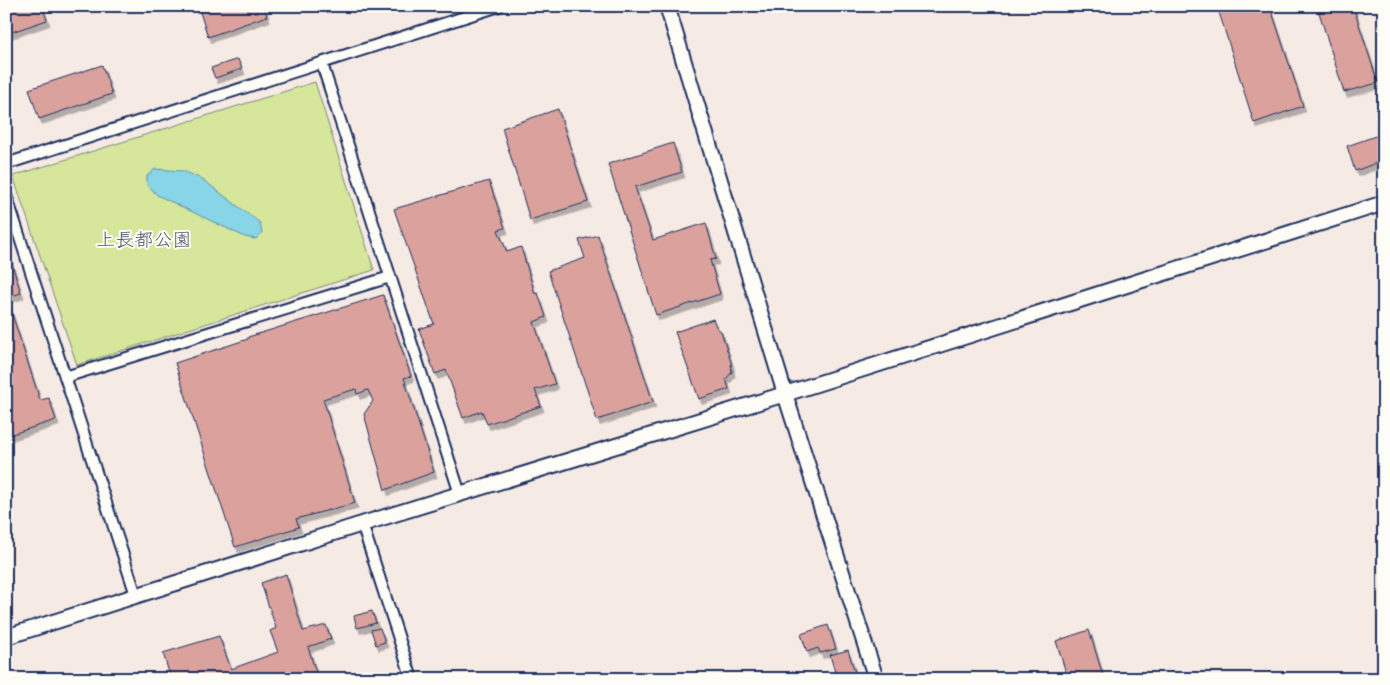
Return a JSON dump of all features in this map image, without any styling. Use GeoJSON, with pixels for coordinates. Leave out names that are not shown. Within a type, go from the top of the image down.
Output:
{"type":"FeatureCollection","features":[{"type":"Feature","properties":{"kind":"street"},"geometry":{"type":"LineString","coordinates":[[6,164],[499,6]]}},
{"type":"Feature","properties":{"kind":"street"},"geometry":{"type":"LineString","coordinates":[[667,6],[785,394],[876,679]]}},
{"type":"Feature","properties":{"kind":"street"},"geometry":{"type":"LineString","coordinates":[[322,64],[460,494]]}},
{"type":"Feature","properties":{"kind":"street"},"geometry":{"type":"LineString","coordinates":[[6,195],[136,595]]}},
{"type":"Feature","properties":{"kind":"street"},"geometry":{"type":"LineString","coordinates":[[6,637],[362,524],[785,394],[1384,203]]}},
{"type":"Feature","properties":{"kind":"street"},"geometry":{"type":"LineString","coordinates":[[65,377],[390,277]]}},
{"type":"Feature","properties":{"kind":"street"},"geometry":{"type":"LineString","coordinates":[[362,524],[412,679]]}},
{"type":"Feature","properties":{"kind":"street"},"geometry":{"type":"LineString","coordinates":[[1380,679],[1384,678]]}},
{"type":"Feature","properties":{"kind":"green space","name":"上長都公園"},"geometry":{"type":"Polygon","coordinates":[[[315,82],[374,270],[77,365],[13,176],[315,82]]]}},
{"type":"Feature","properties":{"kind":"water"},"geometry":{"type":"Polygon","coordinates":[[[155,169],[183,171],[202,179],[260,223],[262,233],[256,239],[245,237],[157,195],[147,184],[147,176],[155,169]]]}},
{"type":"Feature","properties":{"kind":"building"},"geometry":{"type":"Polygon","coordinates":[[[6,6],[42,6],[47,20],[6,34],[6,6]]]}},
{"type":"Feature","properties":{"kind":"building"},"geometry":{"type":"Polygon","coordinates":[[[198,6],[264,6],[267,16],[208,37],[198,6]]]}},
{"type":"Feature","properties":{"kind":"building"},"geometry":{"type":"Polygon","coordinates":[[[1217,6],[1270,6],[1303,106],[1254,123],[1217,6]]]}},
{"type":"Feature","properties":{"kind":"building"},"geometry":{"type":"Polygon","coordinates":[[[1317,6],[1353,6],[1378,83],[1344,92],[1317,6]]]}},
{"type":"Feature","properties":{"kind":"building"},"geometry":{"type":"Polygon","coordinates":[[[238,59],[242,69],[215,78],[211,68],[238,59]]]}},
{"type":"Feature","properties":{"kind":"building"},"geometry":{"type":"Polygon","coordinates":[[[102,65],[112,94],[39,119],[29,89],[102,65]]]}},
{"type":"Feature","properties":{"kind":"building"},"geometry":{"type":"Polygon","coordinates":[[[558,109],[588,202],[530,220],[502,128],[558,109]]]}},
{"type":"Feature","properties":{"kind":"building"},"geometry":{"type":"Polygon","coordinates":[[[1384,133],[1384,160],[1355,171],[1347,146],[1384,133]]]}},
{"type":"Feature","properties":{"kind":"building"},"geometry":{"type":"Polygon","coordinates":[[[673,143],[682,172],[635,187],[653,240],[706,223],[716,259],[710,260],[720,294],[656,315],[608,164],[673,143]]]}},
{"type":"Feature","properties":{"kind":"building"},"geometry":{"type":"Polygon","coordinates":[[[489,181],[505,228],[498,230],[507,252],[521,247],[535,294],[538,293],[546,317],[534,322],[555,384],[535,390],[541,406],[487,424],[482,411],[463,418],[446,370],[435,374],[419,329],[434,324],[394,209],[489,181]]]}},
{"type":"Feature","properties":{"kind":"building"},"geometry":{"type":"Polygon","coordinates":[[[598,235],[653,402],[597,420],[548,271],[585,258],[579,240],[598,235]]]}},
{"type":"Feature","properties":{"kind":"building"},"geometry":{"type":"Polygon","coordinates":[[[8,252],[21,293],[6,298],[6,253],[8,252]]]}},
{"type":"Feature","properties":{"kind":"building"},"geometry":{"type":"Polygon","coordinates":[[[383,295],[411,376],[404,378],[434,472],[385,490],[364,414],[373,401],[368,390],[357,394],[356,389],[323,399],[355,503],[296,519],[299,527],[235,547],[175,363],[248,339],[248,337],[383,295]]]}},
{"type":"Feature","properties":{"kind":"building"},"geometry":{"type":"Polygon","coordinates":[[[8,302],[40,400],[49,398],[56,420],[6,436],[6,303],[8,302]]]}},
{"type":"Feature","properties":{"kind":"building"},"geometry":{"type":"Polygon","coordinates":[[[713,319],[717,328],[721,331],[731,362],[732,372],[726,379],[729,389],[699,399],[675,332],[713,319]]]}},
{"type":"Feature","properties":{"kind":"building"},"geometry":{"type":"Polygon","coordinates":[[[286,574],[303,631],[326,625],[331,639],[308,647],[318,679],[171,679],[163,653],[219,636],[231,669],[278,652],[270,631],[276,628],[261,583],[286,574]]]}},
{"type":"Feature","properties":{"kind":"building"},"geometry":{"type":"Polygon","coordinates":[[[372,611],[376,623],[357,628],[354,616],[372,611]]]}},
{"type":"Feature","properties":{"kind":"building"},"geometry":{"type":"Polygon","coordinates":[[[828,625],[836,649],[820,653],[818,648],[807,652],[801,634],[828,625]]]}},
{"type":"Feature","properties":{"kind":"building"},"geometry":{"type":"Polygon","coordinates":[[[380,628],[385,642],[376,645],[371,630],[380,628]]]}},
{"type":"Feature","properties":{"kind":"building"},"geometry":{"type":"Polygon","coordinates":[[[1089,630],[1104,679],[1068,679],[1056,641],[1089,630]]]}},
{"type":"Feature","properties":{"kind":"building"},"geometry":{"type":"Polygon","coordinates":[[[848,650],[857,679],[837,679],[830,655],[848,650]]]}}]}
